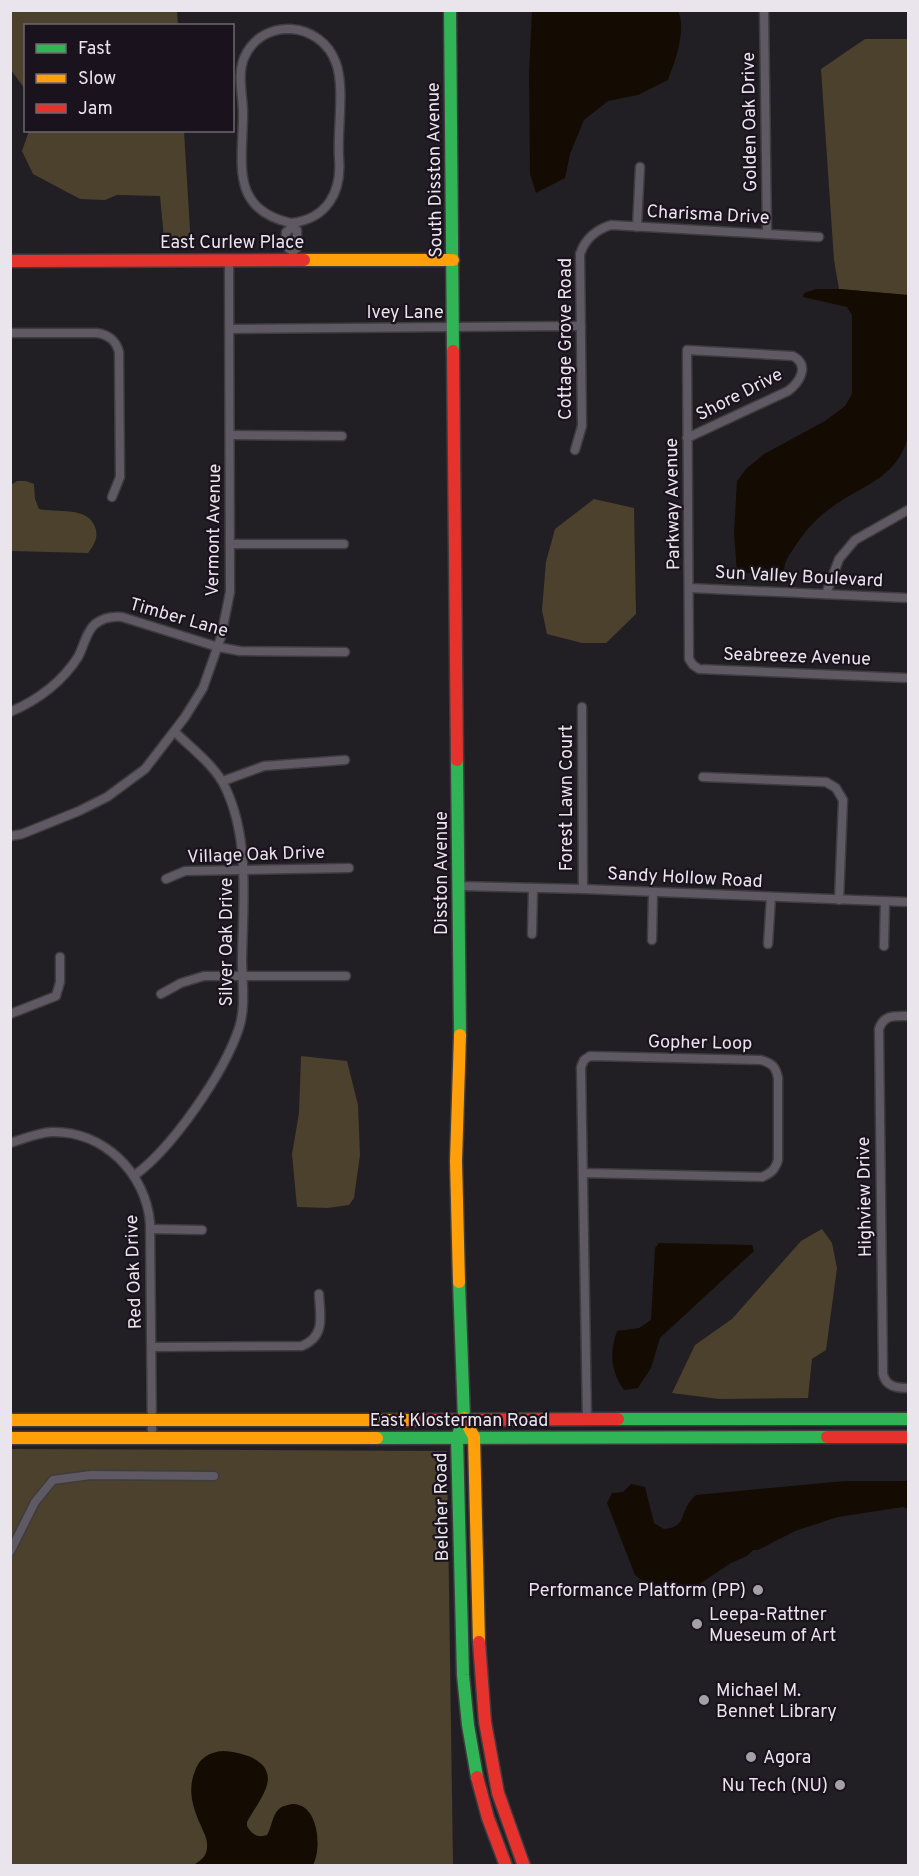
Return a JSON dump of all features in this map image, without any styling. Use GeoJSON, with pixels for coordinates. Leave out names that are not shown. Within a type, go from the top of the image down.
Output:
{"type":"FeatureCollection","features":[{"type":"Feature","properties":{"kind":"main road","name":"South Disston Avenue"},"geometry":{"type":"LineString","coordinates":[[450,10],[453,328]]}},
{"type":"Feature","properties":{"kind":"main road","name":"East Curlew Place"},"geometry":{"type":"LineString","coordinates":[[10,261],[229,260],[293,256],[453,260]]}},
{"type":"Feature","properties":{"kind":"main road","name":"Disston Avenue"},"geometry":{"type":"LineString","coordinates":[[453,328],[460,1042],[456,1161],[464,1418]]}},
{"type":"Feature","properties":{"kind":"main road","name":"Belcher Road"},"geometry":{"type":"LineString","coordinates":[[464,1418],[474,1437],[479,1652],[484,1722],[498,1793],[524,1866]]}},
{"type":"Feature","properties":{"kind":"main road","name":"Belcher Road"},"geometry":{"type":"LineString","coordinates":[[464,1418],[457,1438],[465,1710],[475,1775],[485,1810],[506,1866]]}},
{"type":"Feature","properties":{"kind":"main road","name":"East Klosterman Road"},"geometry":{"type":"LineString","coordinates":[[10,1420],[909,1419]]}},
{"type":"Feature","properties":{"kind":"main road","name":"East Klosterman Road"},"geometry":{"type":"LineString","coordinates":[[10,1438],[909,1437]]}},
{"type":"Feature","properties":{"kind":"street","name":"Golden Oak Drive"},"geometry":{"type":"LineString","coordinates":[[764,10],[767,233]]}},
{"type":"Feature","properties":{"kind":"street"},"geometry":{"type":"LineString","coordinates":[[291,225],[309,219],[328,204],[336,194],[340,169],[339,83],[336,63],[323,42],[309,33],[289,28],[270,31],[256,42],[244,58],[240,78],[243,185],[251,201],[261,211],[297,230],[297,248],[293,256]]}},
{"type":"Feature","properties":{"kind":"street"},"geometry":{"type":"LineString","coordinates":[[637,227],[640,167]]}},
{"type":"Feature","properties":{"kind":"street","name":"Charisma Drive"},"geometry":{"type":"LineString","coordinates":[[596,232],[611,225],[819,237]]}},
{"type":"Feature","properties":{"kind":"street","name":"Cottage Grove Road"},"geometry":{"type":"LineString","coordinates":[[575,450],[582,426],[580,254],[586,241],[596,232]]}},
{"type":"Feature","properties":{"kind":"street","name":"Vermont Avenue"},"geometry":{"type":"LineString","coordinates":[[10,837],[79,812],[106,797],[145,769],[197,700],[218,647],[229,599],[229,260]]}},
{"type":"Feature","properties":{"kind":"street","name":"Ivey Lane"},"geometry":{"type":"LineString","coordinates":[[230,329],[581,326]]}},
{"type":"Feature","properties":{"kind":"street"},"geometry":{"type":"LineString","coordinates":[[10,333],[98,333],[108,336],[115,342],[119,352],[120,477],[112,497]]}},
{"type":"Feature","properties":{"kind":"street","name":"Parkway Avenue"},"geometry":{"type":"LineString","coordinates":[[689,659],[687,350],[793,356],[803,364],[802,373]]}},
{"type":"Feature","properties":{"kind":"street","name":"Shore Drive"},"geometry":{"type":"LineString","coordinates":[[687,438],[788,391],[802,373]]}},
{"type":"Feature","properties":{"kind":"street"},"geometry":{"type":"LineString","coordinates":[[230,435],[342,436]]}},
{"type":"Feature","properties":{"kind":"street"},"geometry":{"type":"LineString","coordinates":[[826,594],[839,559],[855,540],[909,510]]}},
{"type":"Feature","properties":{"kind":"street"},"geometry":{"type":"LineString","coordinates":[[230,544],[344,543]]}},
{"type":"Feature","properties":{"kind":"street","name":"Sun Valley Boulevard"},"geometry":{"type":"LineString","coordinates":[[689,588],[909,598]]}},
{"type":"Feature","properties":{"kind":"street","name":"Timber Lane"},"geometry":{"type":"LineString","coordinates":[[10,712],[40,696],[60,679],[80,654],[92,628],[102,620],[122,617],[218,647],[251,653],[345,652]]}},
{"type":"Feature","properties":{"kind":"street","name":"Seabreeze Avenue"},"geometry":{"type":"LineString","coordinates":[[689,659],[699,669],[909,678]]}},
{"type":"Feature","properties":{"kind":"street","name":"Forest Lawn Court"},"geometry":{"type":"LineString","coordinates":[[582,707],[583,889]]}},
{"type":"Feature","properties":{"kind":"street","name":"Silver Oak Drive"},"geometry":{"type":"LineString","coordinates":[[135,1175],[176,1135],[226,1057],[242,1016],[243,869],[237,822],[231,800],[216,773],[175,732]]}},
{"type":"Feature","properties":{"kind":"street"},"geometry":{"type":"LineString","coordinates":[[222,782],[264,766],[345,760]]}},
{"type":"Feature","properties":{"kind":"street"},"geometry":{"type":"LineString","coordinates":[[703,777],[826,782],[836,788],[843,800],[839,900]]}},
{"type":"Feature","properties":{"kind":"street","name":"Village Oak Drive"},"geometry":{"type":"LineString","coordinates":[[166,879],[186,871],[349,868]]}},
{"type":"Feature","properties":{"kind":"street","name":"Sandy Hollow Road"},"geometry":{"type":"LineString","coordinates":[[459,886],[909,902]]}},
{"type":"Feature","properties":{"kind":"street"},"geometry":{"type":"LineString","coordinates":[[532,934],[533,888]]}},
{"type":"Feature","properties":{"kind":"street"},"geometry":{"type":"LineString","coordinates":[[652,940],[653,893]]}},
{"type":"Feature","properties":{"kind":"street"},"geometry":{"type":"LineString","coordinates":[[768,944],[771,897]]}},
{"type":"Feature","properties":{"kind":"street"},"geometry":{"type":"LineString","coordinates":[[884,946],[885,902]]}},
{"type":"Feature","properties":{"kind":"street"},"geometry":{"type":"LineString","coordinates":[[10,1014],[56,996],[60,982],[60,957]]}},
{"type":"Feature","properties":{"kind":"street"},"geometry":{"type":"LineString","coordinates":[[161,994],[196,977],[346,976]]}},
{"type":"Feature","properties":{"kind":"street","name":"Highview Drive"},"geometry":{"type":"LineString","coordinates":[[909,1016],[888,1017],[882,1021],[879,1029],[883,1374],[885,1380],[893,1387],[909,1388]]}},
{"type":"Feature","properties":{"kind":"street","name":"Gopher Loop"},"geometry":{"type":"LineString","coordinates":[[584,1173],[762,1177],[771,1173],[776,1168],[778,1160],[778,1078],[776,1069],[769,1062],[761,1060],[590,1056],[584,1060],[581,1067],[586,1418]]}},
{"type":"Feature","properties":{"kind":"street","name":"Red Oak Drive"},"geometry":{"type":"LineString","coordinates":[[10,1143],[48,1132],[80,1136],[111,1152],[135,1175],[147,1204],[151,1229],[152,1438]]}},
{"type":"Feature","properties":{"kind":"street"},"geometry":{"type":"LineString","coordinates":[[151,1229],[202,1230]]}},
{"type":"Feature","properties":{"kind":"street"},"geometry":{"type":"LineString","coordinates":[[152,1347],[302,1346],[312,1341],[320,1330],[319,1294]]}},
{"type":"Feature","properties":{"kind":"street"},"geometry":{"type":"LineString","coordinates":[[10,1552],[35,1502],[53,1480],[91,1475],[214,1476]]}},
{"type":"Feature","properties":{"kind":"shaded area"},"geometry":{"type":"Polygon","coordinates":[[[10,11],[177,11],[178,24],[24,24],[24,88],[11,70],[10,11]]]}},
{"type":"Feature","properties":{"kind":"shaded area"},"geometry":{"type":"Polygon","coordinates":[[[532,11],[678,11],[681,27],[679,46],[668,80],[638,95],[608,101],[584,120],[570,154],[565,178],[536,193],[530,174],[529,73],[532,11]]]}},
{"type":"Feature","properties":{"kind":"shaded area"},"geometry":{"type":"Polygon","coordinates":[[[865,39],[908,39],[908,295],[839,289],[834,260],[821,69],[865,39]]]}},
{"type":"Feature","properties":{"kind":"shaded area"},"geometry":{"type":"Polygon","coordinates":[[[29,132],[184,132],[191,247],[165,249],[160,196],[117,195],[105,200],[80,199],[33,174],[22,151],[29,132]]]}},
{"type":"Feature","properties":{"kind":"shaded area"},"geometry":{"type":"Polygon","coordinates":[[[816,289],[908,295],[908,438],[902,453],[885,473],[840,501],[813,523],[788,557],[784,573],[737,573],[734,533],[737,481],[746,469],[764,454],[825,421],[845,406],[852,394],[852,315],[847,307],[803,297],[804,293],[816,289]]]}},
{"type":"Feature","properties":{"kind":"shaded area"},"geometry":{"type":"Polygon","coordinates":[[[17,481],[34,484],[35,499],[39,509],[79,513],[91,520],[95,527],[96,538],[88,553],[11,551],[11,485],[17,481]]]}},
{"type":"Feature","properties":{"kind":"shaded area"},"geometry":{"type":"Polygon","coordinates":[[[594,499],[634,508],[636,614],[606,643],[582,643],[547,634],[542,610],[546,562],[555,529],[594,499]]]}},
{"type":"Feature","properties":{"kind":"shaded area"},"geometry":{"type":"Polygon","coordinates":[[[301,1056],[347,1061],[358,1105],[360,1155],[354,1198],[349,1205],[328,1208],[297,1207],[292,1154],[299,1113],[301,1056]]]}},
{"type":"Feature","properties":{"kind":"shaded area"},"geometry":{"type":"Polygon","coordinates":[[[822,1229],[832,1243],[837,1268],[826,1350],[812,1359],[808,1398],[719,1399],[672,1393],[695,1345],[732,1319],[801,1241],[822,1229]]]}},
{"type":"Feature","properties":{"kind":"shaded area"},"geometry":{"type":"Polygon","coordinates":[[[659,1243],[752,1245],[754,1251],[660,1338],[651,1368],[638,1388],[624,1390],[614,1369],[612,1354],[614,1339],[617,1331],[639,1328],[651,1320],[655,1248],[659,1243]]]}},
{"type":"Feature","properties":{"kind":"shaded area"},"geometry":{"type":"Polygon","coordinates":[[[11,1449],[447,1451],[453,1865],[11,1866],[11,1449]]]}},
{"type":"Feature","properties":{"kind":"shaded area"},"geometry":{"type":"Polygon","coordinates":[[[845,1481],[908,1481],[908,1509],[903,1507],[838,1517],[795,1531],[758,1550],[753,1550],[747,1556],[731,1563],[692,1589],[664,1599],[635,1575],[607,1503],[612,1493],[623,1492],[631,1484],[645,1487],[654,1523],[664,1529],[678,1525],[696,1495],[845,1481]]]}},
{"type":"Feature","properties":{"kind":"shaded area"},"geometry":{"type":"Polygon","coordinates":[[[223,1751],[248,1756],[262,1765],[266,1771],[268,1779],[266,1788],[247,1822],[253,1834],[267,1835],[275,1814],[283,1806],[292,1804],[308,1811],[316,1828],[317,1838],[316,1858],[313,1865],[194,1865],[204,1856],[207,1845],[193,1806],[191,1785],[197,1766],[202,1759],[209,1754],[223,1751]]]}},
{"type":"Feature","properties":{"kind":"traffic: fast"},"geometry":{"type":"LineString","coordinates":[[450,10],[453,351]]}},
{"type":"Feature","properties":{"kind":"traffic: fast"},"geometry":{"type":"LineString","coordinates":[[457,760],[460,1035]]}},
{"type":"Feature","properties":{"kind":"traffic: fast"},"geometry":{"type":"LineString","coordinates":[[459,1282],[464,1418],[457,1438],[463,1675],[468,1725],[477,1777]]}},
{"type":"Feature","properties":{"kind":"traffic: fast"},"geometry":{"type":"LineString","coordinates":[[618,1419],[908,1419]]}},
{"type":"Feature","properties":{"kind":"traffic: fast"},"geometry":{"type":"LineString","coordinates":[[377,1438],[827,1437]]}},
{"type":"Feature","properties":{"kind":"traffic: slow"},"geometry":{"type":"LineString","coordinates":[[304,260],[453,260]]}},
{"type":"Feature","properties":{"kind":"traffic: slow"},"geometry":{"type":"LineString","coordinates":[[459,1282],[456,1161],[460,1035]]}},
{"type":"Feature","properties":{"kind":"traffic: slow"},"geometry":{"type":"LineString","coordinates":[[464,1418],[474,1437],[479,1642]]}},
{"type":"Feature","properties":{"kind":"traffic: slow"},"geometry":{"type":"LineString","coordinates":[[10,1420],[415,1420]]}},
{"type":"Feature","properties":{"kind":"traffic: slow"},"geometry":{"type":"LineString","coordinates":[[10,1438],[377,1438]]}},
{"type":"Feature","properties":{"kind":"traffic: jam"},"geometry":{"type":"LineString","coordinates":[[10,261],[304,260]]}},
{"type":"Feature","properties":{"kind":"traffic: jam"},"geometry":{"type":"LineString","coordinates":[[453,351],[457,760]]}},
{"type":"Feature","properties":{"kind":"traffic: jam"},"geometry":{"type":"LineString","coordinates":[[415,1420],[618,1419]]}},
{"type":"Feature","properties":{"kind":"traffic: jam"},"geometry":{"type":"LineString","coordinates":[[827,1437],[908,1437]]}},
{"type":"Feature","properties":{"kind":"traffic: jam"},"geometry":{"type":"LineString","coordinates":[[479,1642],[485,1722],[498,1793],[524,1866]]}},
{"type":"Feature","properties":{"kind":"traffic: jam"},"geometry":{"type":"LineString","coordinates":[[477,1777],[488,1818],[506,1866]]}},
{"type":"Feature","properties":{"kind":"place","name":"Performance Platform (PP)"},"geometry":{"type":"Point","coordinates":[758,1590]}},
{"type":"Feature","properties":{"kind":"place","name":"Leepa-Rattner Mueseum of Art"},"geometry":{"type":"Point","coordinates":[697,1624]}},
{"type":"Feature","properties":{"kind":"place","name":"Michael M. Bennet Library"},"geometry":{"type":"Point","coordinates":[704,1700]}},
{"type":"Feature","properties":{"kind":"place","name":"Agora"},"geometry":{"type":"Point","coordinates":[751,1757]}},
{"type":"Feature","properties":{"kind":"place","name":"Nu Tech (NU)"},"geometry":{"type":"Point","coordinates":[840,1785]}}]}
